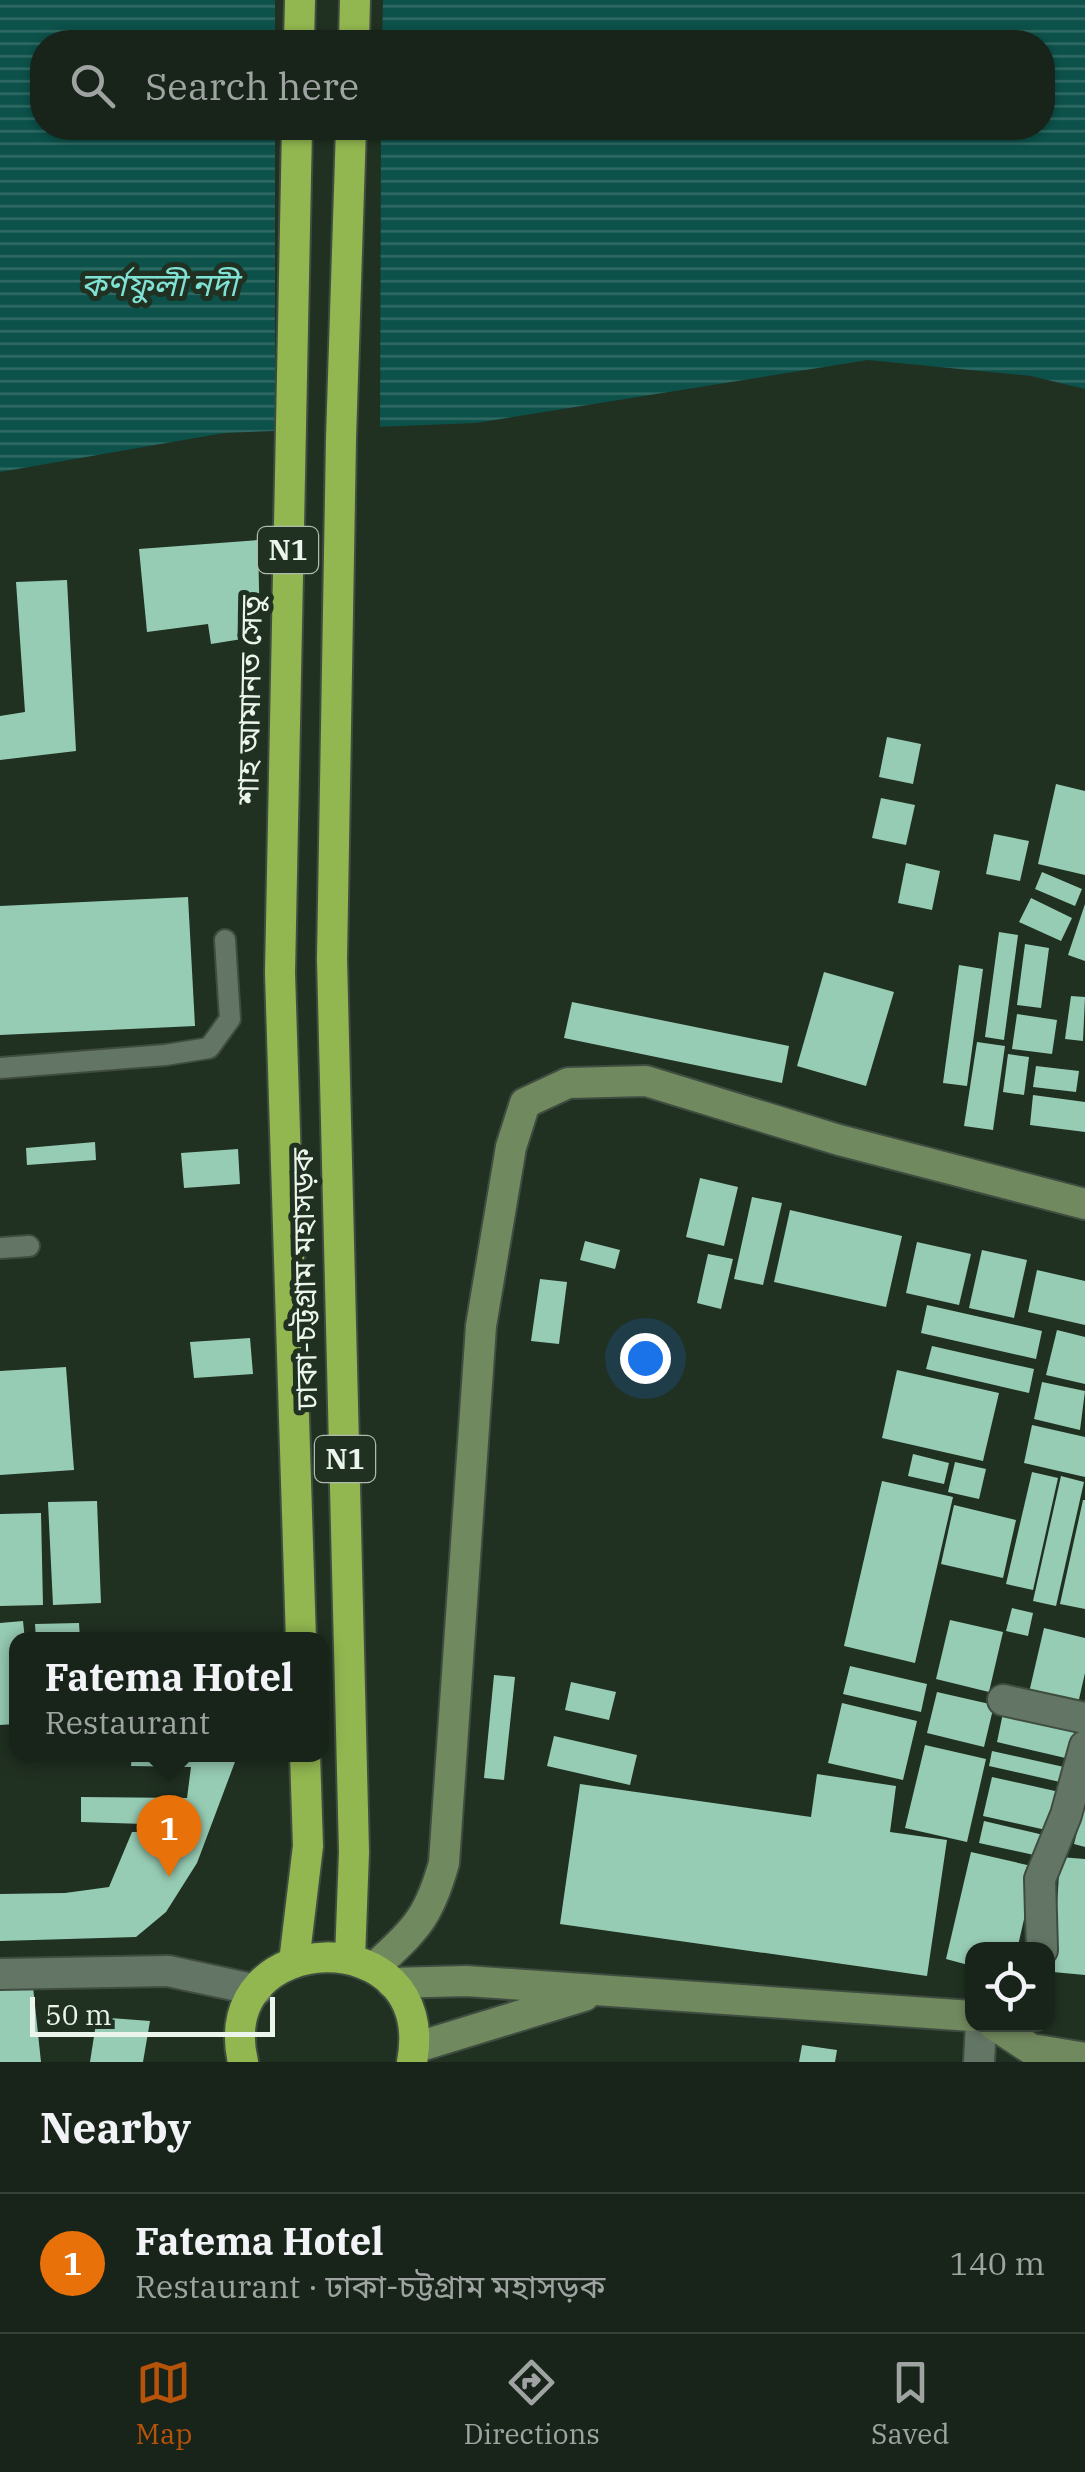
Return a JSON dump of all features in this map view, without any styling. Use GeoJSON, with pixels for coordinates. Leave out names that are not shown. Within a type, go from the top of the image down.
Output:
{"type":"FeatureCollection","features":[{"type":"Feature","properties":{"kind":"highway"},"geometry":{"type":"LineString","coordinates":[[299,30],[300,0]]}},
{"type":"Feature","properties":{"kind":"highway"},"geometry":{"type":"LineString","coordinates":[[354,30],[355,0]]}},
{"type":"Feature","properties":{"kind":"highway","name":"শাহ আমানত সেতু"},"geometry":{"type":"LineString","coordinates":[[280,974],[297,140]]}},
{"type":"Feature","properties":{"kind":"highway","name":"ঢাকা-চট্টগ্রাম মহাসড়ক"},"geometry":{"type":"LineString","coordinates":[[351,140],[340,458],[332,959],[354,1852],[372,1970],[410,2014],[413,2055]]}},
{"type":"Feature","properties":{"kind":"highway","name":"ঢাকা-চট্টগ্রাম মহাসড়ক"},"geometry":{"type":"LineString","coordinates":[[280,974],[302,1632]]}},
{"type":"Feature","properties":{"kind":"highway"},"geometry":{"type":"LineString","coordinates":[[294,1962],[308,1846],[305,1762]]}},
{"type":"Feature","properties":{"kind":"highway"},"geometry":{"type":"LineString","coordinates":[[243,2062],[243,2019],[257,1990],[277,1971],[322,1955],[372,1970]]}},
{"type":"Feature","properties":{"kind":"main road"},"geometry":{"type":"LineString","coordinates":[[372,1970],[420,1924],[436,1894],[444,1864],[480,1326],[512,1147],[525,1103],[568,1083],[646,1080],[839,1140],[1085,1204]]}},
{"type":"Feature","properties":{"kind":"main road"},"geometry":{"type":"LineString","coordinates":[[372,1970],[466,1981],[965,2016]]}},
{"type":"Feature","properties":{"kind":"main road"},"geometry":{"type":"LineString","coordinates":[[413,2055],[601,1990]]}},
{"type":"Feature","properties":{"kind":"main road"},"geometry":{"type":"LineString","coordinates":[[1033,2037],[1085,2058]]}},
{"type":"Feature","properties":{"kind":"street"},"geometry":{"type":"LineString","coordinates":[[1004,1700],[1085,1718]]}},
{"type":"Feature","properties":{"kind":"street"},"geometry":{"type":"LineString","coordinates":[[1042,1942],[1040,1878],[1066,1814],[1085,1746]]}},
{"type":"Feature","properties":{"kind":"street"},"geometry":{"type":"LineString","coordinates":[[0,1974],[168,1971],[257,1990]]}},
{"type":"Feature","properties":{"kind":"street"},"geometry":{"type":"LineString","coordinates":[[979,2062],[981,2032]]}},
{"type":"Feature","properties":{"kind":"lane"},"geometry":{"type":"LineString","coordinates":[[0,1068],[209,1048],[230,1018],[225,940]]}},
{"type":"Feature","properties":{"kind":"lane"},"geometry":{"type":"LineString","coordinates":[[0,1248],[28,1246]]}},
{"type":"Feature","properties":{"kind":"water","name":"কর্ণফুলী নদী"},"geometry":{"type":"Polygon","coordinates":[[[0,0],[1085,0],[1085,389],[1031,376],[868,360],[476,423],[224,433],[0,472],[0,0]]]}},
{"type":"Feature","properties":{"kind":"pier"},"geometry":{"type":"Polygon","coordinates":[[[275,0],[383,0],[382,30],[275,30],[275,0]]]}},
{"type":"Feature","properties":{"kind":"pier"},"geometry":{"type":"Polygon","coordinates":[[[275,140],[381,140],[380,432],[275,436],[275,140]]]}},
{"type":"Feature","properties":{"kind":"building"},"geometry":{"type":"Polygon","coordinates":[[[258,540],[260,636],[211,644],[208,624],[147,632],[139,549],[258,540]]]}},
{"type":"Feature","properties":{"kind":"building"},"geometry":{"type":"Polygon","coordinates":[[[67,580],[76,751],[0,760],[0,716],[25,712],[16,582],[67,580]]]}},
{"type":"Feature","properties":{"kind":"building"},"geometry":{"type":"Polygon","coordinates":[[[887,737],[921,744],[913,784],[879,777],[887,737]]]}},
{"type":"Feature","properties":{"kind":"building"},"geometry":{"type":"Polygon","coordinates":[[[1056,784],[1085,791],[1085,875],[1038,864],[1056,784]]]}},
{"type":"Feature","properties":{"kind":"building"},"geometry":{"type":"Polygon","coordinates":[[[881,798],[915,805],[906,845],[872,838],[881,798]]]}},
{"type":"Feature","properties":{"kind":"building"},"geometry":{"type":"Polygon","coordinates":[[[994,834],[1029,841],[1020,881],[986,874],[994,834]]]}},
{"type":"Feature","properties":{"kind":"building"},"geometry":{"type":"Polygon","coordinates":[[[906,863],[940,871],[932,910],[898,903],[906,863]]]}},
{"type":"Feature","properties":{"kind":"building"},"geometry":{"type":"Polygon","coordinates":[[[1042,872],[1082,889],[1075,906],[1035,889],[1042,872]]]}},
{"type":"Feature","properties":{"kind":"building"},"geometry":{"type":"Polygon","coordinates":[[[188,897],[195,1026],[0,1035],[0,906],[188,897]]]}},
{"type":"Feature","properties":{"kind":"building"},"geometry":{"type":"Polygon","coordinates":[[[1031,898],[1072,918],[1061,941],[1019,922],[1031,898]]]}},
{"type":"Feature","properties":{"kind":"building"},"geometry":{"type":"Polygon","coordinates":[[[1085,904],[1085,961],[1068,955],[1085,904]]]}},
{"type":"Feature","properties":{"kind":"building"},"geometry":{"type":"Polygon","coordinates":[[[999,932],[1018,935],[1004,1040],[985,1037],[999,932]]]}},
{"type":"Feature","properties":{"kind":"building"},"geometry":{"type":"Polygon","coordinates":[[[1025,944],[1049,948],[1041,1008],[1017,1005],[1025,944]]]}},
{"type":"Feature","properties":{"kind":"building"},"geometry":{"type":"Polygon","coordinates":[[[959,965],[983,969],[967,1086],[943,1083],[959,965]]]}},
{"type":"Feature","properties":{"kind":"building"},"geometry":{"type":"Polygon","coordinates":[[[824,972],[894,992],[866,1086],[797,1066],[824,972]]]}},
{"type":"Feature","properties":{"kind":"building"},"geometry":{"type":"Polygon","coordinates":[[[1071,996],[1085,997],[1083,1041],[1065,1039],[1071,996]]]}},
{"type":"Feature","properties":{"kind":"building"},"geometry":{"type":"Polygon","coordinates":[[[572,1002],[789,1046],[782,1083],[564,1038],[572,1002]]]}},
{"type":"Feature","properties":{"kind":"building"},"geometry":{"type":"Polygon","coordinates":[[[1017,1014],[1057,1020],[1052,1054],[1012,1049],[1017,1014]]]}},
{"type":"Feature","properties":{"kind":"building"},"geometry":{"type":"Polygon","coordinates":[[[977,1042],[1005,1046],[993,1130],[964,1126],[977,1042]]]}},
{"type":"Feature","properties":{"kind":"building"},"geometry":{"type":"Polygon","coordinates":[[[1008,1054],[1029,1057],[1024,1095],[1003,1092],[1008,1054]]]}},
{"type":"Feature","properties":{"kind":"building"},"geometry":{"type":"Polygon","coordinates":[[[1036,1066],[1079,1071],[1076,1092],[1033,1087],[1036,1066]]]}},
{"type":"Feature","properties":{"kind":"building"},"geometry":{"type":"Polygon","coordinates":[[[1033,1095],[1085,1102],[1085,1132],[1030,1125],[1033,1095]]]}},
{"type":"Feature","properties":{"kind":"building"},"geometry":{"type":"Polygon","coordinates":[[[95,1142],[96,1160],[27,1165],[26,1148],[95,1142]]]}},
{"type":"Feature","properties":{"kind":"building"},"geometry":{"type":"Polygon","coordinates":[[[238,1149],[240,1184],[184,1188],[181,1153],[238,1149]]]}},
{"type":"Feature","properties":{"kind":"building"},"geometry":{"type":"Polygon","coordinates":[[[700,1178],[738,1187],[724,1246],[686,1237],[700,1178]]]}},
{"type":"Feature","properties":{"kind":"building"},"geometry":{"type":"Polygon","coordinates":[[[752,1197],[782,1203],[763,1285],[734,1279],[752,1197]]]}},
{"type":"Feature","properties":{"kind":"building"},"geometry":{"type":"Polygon","coordinates":[[[790,1210],[902,1236],[886,1307],[774,1282],[790,1210]]]}},
{"type":"Feature","properties":{"kind":"building"},"geometry":{"type":"Polygon","coordinates":[[[585,1241],[620,1250],[615,1269],[580,1260],[585,1241]]]}},
{"type":"Feature","properties":{"kind":"building"},"geometry":{"type":"Polygon","coordinates":[[[917,1242],[971,1254],[959,1305],[906,1293],[917,1242]]]}},
{"type":"Feature","properties":{"kind":"building"},"geometry":{"type":"Polygon","coordinates":[[[982,1250],[1027,1260],[1014,1318],[969,1308],[982,1250]]]}},
{"type":"Feature","properties":{"kind":"building"},"geometry":{"type":"Polygon","coordinates":[[[708,1254],[733,1259],[721,1309],[697,1303],[708,1254]]]}},
{"type":"Feature","properties":{"kind":"building"},"geometry":{"type":"Polygon","coordinates":[[[1037,1270],[1085,1281],[1085,1325],[1028,1312],[1037,1270]]]}},
{"type":"Feature","properties":{"kind":"building"},"geometry":{"type":"Polygon","coordinates":[[[540,1279],[567,1282],[559,1344],[531,1341],[540,1279]]]}},
{"type":"Feature","properties":{"kind":"building"},"geometry":{"type":"Polygon","coordinates":[[[927,1305],[1042,1331],[1036,1359],[921,1333],[927,1305]]]}},
{"type":"Feature","properties":{"kind":"building"},"geometry":{"type":"Polygon","coordinates":[[[1057,1330],[1085,1337],[1085,1384],[1046,1375],[1057,1330]]]}},
{"type":"Feature","properties":{"kind":"building"},"geometry":{"type":"Polygon","coordinates":[[[250,1338],[253,1374],[194,1378],[190,1342],[250,1338]]]}},
{"type":"Feature","properties":{"kind":"building"},"geometry":{"type":"Polygon","coordinates":[[[932,1346],[1034,1369],[1029,1393],[926,1369],[932,1346]]]}},
{"type":"Feature","properties":{"kind":"building"},"geometry":{"type":"Polygon","coordinates":[[[66,1367],[74,1470],[0,1475],[0,1371],[66,1367]]]}},
{"type":"Feature","properties":{"kind":"building"},"geometry":{"type":"Polygon","coordinates":[[[897,1370],[999,1393],[983,1461],[882,1438],[897,1370]]]}},
{"type":"Feature","properties":{"kind":"building"},"geometry":{"type":"Polygon","coordinates":[[[1042,1382],[1085,1391],[1080,1430],[1034,1419],[1042,1382]]]}},
{"type":"Feature","properties":{"kind":"building"},"geometry":{"type":"Polygon","coordinates":[[[1032,1425],[1085,1437],[1085,1477],[1024,1463],[1032,1425]]]}},
{"type":"Feature","properties":{"kind":"building"},"geometry":{"type":"Polygon","coordinates":[[[913,1454],[949,1463],[944,1484],[908,1476],[913,1454]]]}},
{"type":"Feature","properties":{"kind":"building"},"geometry":{"type":"Polygon","coordinates":[[[955,1462],[986,1469],[979,1499],[948,1492],[955,1462]]]}},
{"type":"Feature","properties":{"kind":"building"},"geometry":{"type":"Polygon","coordinates":[[[1032,1472],[1058,1478],[1033,1590],[1006,1584],[1032,1472]]]}},
{"type":"Feature","properties":{"kind":"building"},"geometry":{"type":"Polygon","coordinates":[[[1061,1476],[1084,1482],[1056,1606],[1033,1601],[1061,1476]]]}},
{"type":"Feature","properties":{"kind":"building"},"geometry":{"type":"Polygon","coordinates":[[[882,1481],[953,1497],[915,1663],[844,1646],[882,1481]]]}},
{"type":"Feature","properties":{"kind":"building"},"geometry":{"type":"Polygon","coordinates":[[[1085,1500],[1085,1609],[1060,1604],[1085,1500]]]}},
{"type":"Feature","properties":{"kind":"building"},"geometry":{"type":"Polygon","coordinates":[[[97,1501],[101,1603],[53,1605],[48,1502],[97,1501]]]}},
{"type":"Feature","properties":{"kind":"building"},"geometry":{"type":"Polygon","coordinates":[[[954,1505],[1016,1520],[1003,1578],[941,1564],[954,1505]]]}},
{"type":"Feature","properties":{"kind":"building"},"geometry":{"type":"Polygon","coordinates":[[[41,1513],[43,1605],[0,1606],[0,1514],[41,1513]]]}},
{"type":"Feature","properties":{"kind":"building"},"geometry":{"type":"Polygon","coordinates":[[[1012,1608],[1033,1613],[1028,1636],[1006,1631],[1012,1608]]]}},
{"type":"Feature","properties":{"kind":"building"},"geometry":{"type":"Polygon","coordinates":[[[950,1620],[1003,1632],[989,1692],[936,1679],[950,1620]]]}},
{"type":"Feature","properties":{"kind":"building"},"geometry":{"type":"Polygon","coordinates":[[[23,1621],[24,1632],[9,1632],[9,1724],[0,1725],[0,1623],[23,1621]]]}},
{"type":"Feature","properties":{"kind":"building"},"geometry":{"type":"Polygon","coordinates":[[[79,1623],[80,1632],[36,1632],[35,1624],[79,1623]]]}},
{"type":"Feature","properties":{"kind":"building"},"geometry":{"type":"Polygon","coordinates":[[[1044,1628],[1085,1638],[1085,1673],[1077,1708],[1028,1697],[1044,1628]]]}},
{"type":"Feature","properties":{"kind":"building"},"geometry":{"type":"Polygon","coordinates":[[[850,1666],[927,1684],[921,1712],[843,1694],[850,1666]]]}},
{"type":"Feature","properties":{"kind":"building"},"geometry":{"type":"Polygon","coordinates":[[[494,1675],[515,1677],[504,1780],[484,1778],[494,1675]]]}},
{"type":"Feature","properties":{"kind":"building"},"geometry":{"type":"Polygon","coordinates":[[[571,1682],[616,1692],[609,1720],[565,1710],[571,1682]]]}},
{"type":"Feature","properties":{"kind":"building"},"geometry":{"type":"Polygon","coordinates":[[[937,1692],[994,1705],[984,1747],[927,1733],[937,1692]]]}},
{"type":"Feature","properties":{"kind":"building"},"geometry":{"type":"Polygon","coordinates":[[[842,1703],[917,1721],[903,1780],[828,1763],[842,1703]]]}},
{"type":"Feature","properties":{"kind":"building"},"geometry":{"type":"Polygon","coordinates":[[[1003,1713],[1081,1731],[1074,1760],[997,1742],[1003,1713]]]}},
{"type":"Feature","properties":{"kind":"building"},"geometry":{"type":"Polygon","coordinates":[[[554,1736],[637,1755],[630,1785],[547,1766],[554,1736]]]}},
{"type":"Feature","properties":{"kind":"building"},"geometry":{"type":"Polygon","coordinates":[[[925,1745],[986,1759],[967,1842],[905,1828],[925,1745]]]}},
{"type":"Feature","properties":{"kind":"building"},"geometry":{"type":"Polygon","coordinates":[[[992,1751],[1073,1769],[1069,1784],[989,1766],[992,1751]]]}},
{"type":"Feature","properties":{"kind":"building"},"geometry":{"type":"Polygon","coordinates":[[[131,1762],[235,1762],[197,1863],[166,1912],[136,1937],[0,1941],[0,1894],[65,1893],[109,1887],[132,1832],[176,1831],[176,1825],[81,1822],[81,1797],[187,1798],[191,1767],[131,1766],[131,1762]]]}},
{"type":"Feature","properties":{"kind":"building"},"geometry":{"type":"Polygon","coordinates":[[[817,1774],[896,1786],[890,1832],[947,1840],[927,1976],[560,1924],[580,1784],[811,1817],[817,1774]]]}},
{"type":"Feature","properties":{"kind":"building"},"geometry":{"type":"Polygon","coordinates":[[[992,1777],[1064,1793],[1055,1832],[983,1816],[992,1777]]]}},
{"type":"Feature","properties":{"kind":"building"},"geometry":{"type":"Polygon","coordinates":[[[1085,1805],[1085,1847],[1074,1844],[1085,1805]]]}},
{"type":"Feature","properties":{"kind":"building"},"geometry":{"type":"Polygon","coordinates":[[[984,1821],[1048,1836],[1043,1857],[979,1843],[984,1821]]]}},
{"type":"Feature","properties":{"kind":"building"},"geometry":{"type":"Polygon","coordinates":[[[971,1852],[1036,1867],[1019,1942],[965,1942],[965,1964],[946,1959],[971,1852]]]}},
{"type":"Feature","properties":{"kind":"building"},"geometry":{"type":"Polygon","coordinates":[[[1060,1857],[1085,1859],[1085,1975],[1055,1972],[1060,1857]]]}},
{"type":"Feature","properties":{"kind":"building"},"geometry":{"type":"Polygon","coordinates":[[[32,1977],[41,2062],[0,2062],[0,1980],[32,1977]]]}},
{"type":"Feature","properties":{"kind":"building"},"geometry":{"type":"Polygon","coordinates":[[[97,2017],[150,2021],[143,2062],[90,2062],[97,2017]]]}},
{"type":"Feature","properties":{"kind":"building"},"geometry":{"type":"Polygon","coordinates":[[[802,2045],[837,2050],[835,2062],[799,2062],[802,2045]]]}},
{"type":"Feature","properties":{"kind":"place","name":"Fatema Hotel"},"geometry":{"type":"Point","coordinates":[169,1877]}}]}
